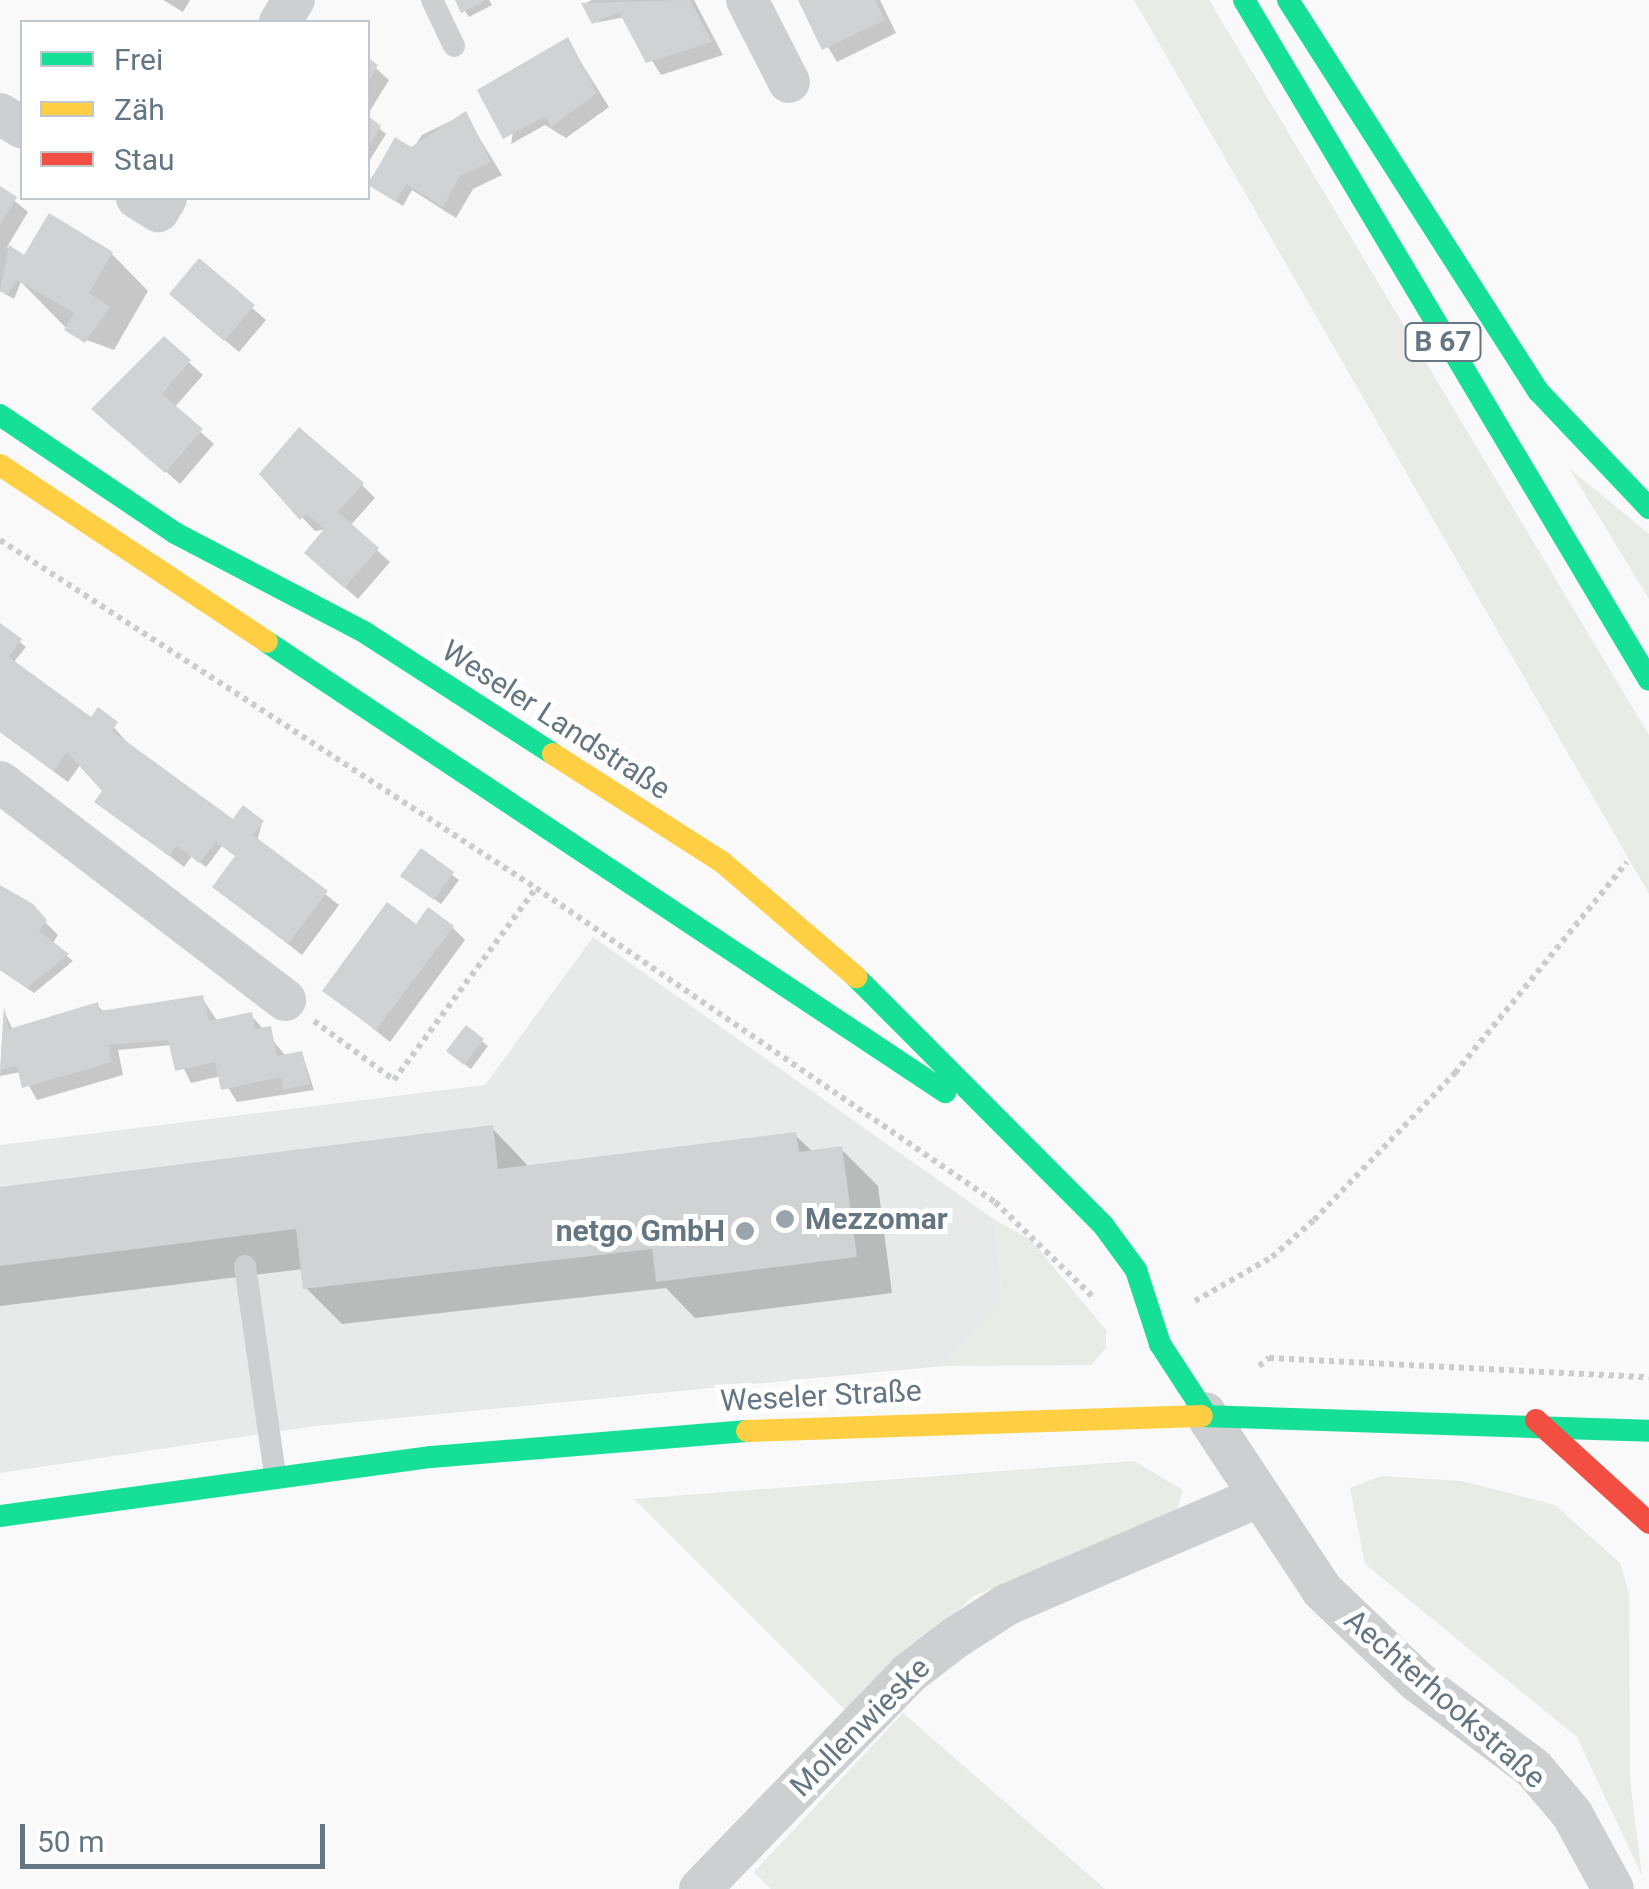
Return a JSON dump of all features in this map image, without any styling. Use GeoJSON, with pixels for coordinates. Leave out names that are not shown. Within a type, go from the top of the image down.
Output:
{"type":"FeatureCollection","features":[{"type":"Feature","properties":{"kind":"main road","name":"B 67"},"geometry":{"type":"LineString","coordinates":[[1244,0],[1649,680]]}},
{"type":"Feature","properties":{"kind":"main road","name":"B 67"},"geometry":{"type":"LineString","coordinates":[[1288,0],[1364,126],[1484,354],[1597,539]]}},
{"type":"Feature","properties":{"kind":"main road"},"geometry":{"type":"LineString","coordinates":[[1364,126],[1539,392],[1649,508]]}},
{"type":"Feature","properties":{"kind":"main road","name":"Weseler Landstraße"},"geometry":{"type":"LineString","coordinates":[[0,415],[175,532],[364,632],[722,862],[809,930],[1103,1224],[1153,1310],[1160,1344],[1205,1413]]}},
{"type":"Feature","properties":{"kind":"main road","name":"Weseler Landstraße"},"geometry":{"type":"LineString","coordinates":[[0,464],[768,980],[1026,1147]]}},
{"type":"Feature","properties":{"kind":"main road"},"geometry":{"type":"LineString","coordinates":[[768,980],[809,930]]}},
{"type":"Feature","properties":{"kind":"main road","name":"Weseler Straße"},"geometry":{"type":"LineString","coordinates":[[0,1516],[275,1475],[852,1422],[1205,1413],[1536,1420],[1649,1431]]}},
{"type":"Feature","properties":{"kind":"main road"},"geometry":{"type":"LineString","coordinates":[[1536,1420],[1649,1523]]}},
{"type":"Feature","properties":{"kind":"street"},"geometry":{"type":"LineString","coordinates":[[747,0],[790,82]]}},
{"type":"Feature","properties":{"kind":"street"},"geometry":{"type":"LineString","coordinates":[[140,200],[158,210],[165,200]]}},
{"type":"Feature","properties":{"kind":"street"},"geometry":{"type":"LineString","coordinates":[[0,782],[285,1000]]}},
{"type":"Feature","properties":{"kind":"street","name":"Aechterhookstraße"},"geometry":{"type":"LineString","coordinates":[[1205,1413],[1260,1496],[1368,1638],[1534,1769],[1572,1814],[1612,1889]]}},
{"type":"Feature","properties":{"kind":"street","name":"Mollenwieske"},"geometry":{"type":"LineString","coordinates":[[700,1889],[908,1674],[956,1638],[1006,1605],[1260,1496]]}},
{"type":"Feature","properties":{"kind":"lane"},"geometry":{"type":"LineString","coordinates":[[432,0],[454,46]]}},
{"type":"Feature","properties":{"kind":"lane"},"geometry":{"type":"LineString","coordinates":[[246,1266],[275,1475]]}},
{"type":"Feature","properties":{"kind":"path"},"geometry":{"type":"LineString","coordinates":[[0,540],[536,888],[995,1202],[1106,1308],[1153,1310],[1222,1291],[1314,1220],[1455,1073],[1627,862]]}},
{"type":"Feature","properties":{"kind":"path"},"geometry":{"type":"LineString","coordinates":[[285,1000],[394,1080],[536,888]]}},
{"type":"Feature","properties":{"kind":"shaded area"},"geometry":{"type":"Polygon","coordinates":[[[1134,0],[1209,0],[1649,735],[1649,894],[1134,0]]]}},
{"type":"Feature","properties":{"kind":"shaded area"},"geometry":{"type":"Polygon","coordinates":[[[1569,468],[1649,534],[1649,599],[1569,468]]]}},
{"type":"Feature","properties":{"kind":"shaded area"},"geometry":{"type":"Polygon","coordinates":[[[593,937],[995,1220],[1002,1299],[943,1366],[315,1426],[0,1473],[0,1145],[485,1085],[593,937]]]}},
{"type":"Feature","properties":{"kind":"shaded area"},"geometry":{"type":"Polygon","coordinates":[[[995,1220],[1030,1239],[1106,1330],[1106,1348],[1091,1365],[943,1366],[1002,1299],[995,1220]]]}},
{"type":"Feature","properties":{"kind":"shaded area"},"geometry":{"type":"Polygon","coordinates":[[[1134,1461],[1183,1490],[1175,1516],[974,1596],[845,1710],[634,1499],[1134,1461]]]}},
{"type":"Feature","properties":{"kind":"shaded area"},"geometry":{"type":"Polygon","coordinates":[[[1382,1476],[1462,1481],[1555,1505],[1620,1563],[1629,1594],[1630,1781],[1642,1876],[1577,1737],[1365,1564],[1350,1488],[1382,1476]]]}},
{"type":"Feature","properties":{"kind":"shaded area"},"geometry":{"type":"Polygon","coordinates":[[[903,1713],[1105,1889],[771,1889],[754,1872],[903,1713]]]}},
{"type":"Feature","properties":{"kind":"building"},"geometry":{"type":"Polygon","coordinates":[[[455,0],[486,0],[461,13],[455,0]]]}},
{"type":"Feature","properties":{"kind":"building"},"geometry":{"type":"Polygon","coordinates":[[[690,0],[712,42],[646,63],[619,12],[592,24],[581,3],[690,0]]]}},
{"type":"Feature","properties":{"kind":"building"},"geometry":{"type":"Polygon","coordinates":[[[798,0],[875,0],[885,20],[822,50],[798,0]]]}},
{"type":"Feature","properties":{"kind":"building"},"geometry":{"type":"Polygon","coordinates":[[[568,37],[597,93],[551,127],[546,116],[503,139],[477,90],[568,37]]]}},
{"type":"Feature","properties":{"kind":"building"},"geometry":{"type":"Polygon","coordinates":[[[370,59],[378,65],[370,79],[370,59]]]}},
{"type":"Feature","properties":{"kind":"building"},"geometry":{"type":"Polygon","coordinates":[[[466,111],[491,162],[460,176],[443,207],[406,184],[396,202],[370,186],[370,181],[395,137],[411,147],[466,111]]]}},
{"type":"Feature","properties":{"kind":"building"},"geometry":{"type":"Polygon","coordinates":[[[370,118],[381,126],[370,145],[370,118]]]}},
{"type":"Feature","properties":{"kind":"building"},"geometry":{"type":"Polygon","coordinates":[[[0,186],[17,197],[0,225],[0,186]]]}},
{"type":"Feature","properties":{"kind":"building"},"geometry":{"type":"Polygon","coordinates":[[[49,213],[113,252],[89,293],[110,307],[85,343],[64,330],[74,313],[17,280],[7,295],[0,291],[9,245],[24,255],[49,213]]]}},
{"type":"Feature","properties":{"kind":"building"},"geometry":{"type":"Polygon","coordinates":[[[199,258],[255,305],[224,341],[169,294],[199,258]]]}},
{"type":"Feature","properties":{"kind":"building"},"geometry":{"type":"Polygon","coordinates":[[[164,336],[191,360],[162,394],[203,429],[165,473],[91,409],[164,336]]]}},
{"type":"Feature","properties":{"kind":"building"},"geometry":{"type":"Polygon","coordinates":[[[299,427],[364,483],[338,512],[379,548],[344,588],[304,553],[324,529],[306,513],[300,520],[259,474],[299,427]]]}},
{"type":"Feature","properties":{"kind":"building"},"geometry":{"type":"Polygon","coordinates":[[[0,623],[22,639],[9,657],[91,717],[98,707],[118,722],[112,731],[233,819],[243,805],[264,821],[253,835],[328,891],[288,944],[212,887],[235,856],[216,842],[199,863],[177,846],[169,856],[94,802],[102,791],[67,752],[54,771],[0,731],[0,623]]]}},
{"type":"Feature","properties":{"kind":"building"},"geometry":{"type":"Polygon","coordinates":[[[421,848],[454,872],[434,900],[400,876],[421,848]]]}},
{"type":"Feature","properties":{"kind":"building"},"geometry":{"type":"Polygon","coordinates":[[[0,885],[33,904],[47,920],[39,931],[69,954],[27,988],[0,969],[0,885]]]}},
{"type":"Feature","properties":{"kind":"building"},"geometry":{"type":"Polygon","coordinates":[[[387,902],[416,924],[428,907],[454,926],[376,1030],[322,991],[387,902]]]}},
{"type":"Feature","properties":{"kind":"building"},"geometry":{"type":"Polygon","coordinates":[[[203,995],[209,1021],[252,1012],[255,1029],[271,1026],[277,1056],[302,1051],[310,1084],[283,1090],[281,1077],[221,1090],[215,1062],[175,1071],[168,1040],[108,1045],[112,1062],[22,1088],[17,1066],[0,1070],[4,1007],[9,1029],[98,1002],[100,1011],[203,995]]]}},
{"type":"Feature","properties":{"kind":"building"},"geometry":{"type":"Polygon","coordinates":[[[466,1025],[484,1039],[464,1065],[446,1051],[466,1025]]]}},
{"type":"Feature","properties":{"kind":"building"},"geometry":{"type":"Polygon","coordinates":[[[493,1125],[498,1169],[796,1132],[799,1152],[842,1146],[857,1257],[656,1282],[652,1249],[303,1289],[296,1229],[0,1266],[0,1187],[493,1125]]]}},
{"type":"Feature","properties":{"kind":"traffic: fast"},"geometry":{"type":"LineString","coordinates":[[1244,0],[1649,680]]}},
{"type":"Feature","properties":{"kind":"traffic: fast"},"geometry":{"type":"LineString","coordinates":[[1288,0],[1539,392],[1649,508]]}},
{"type":"Feature","properties":{"kind":"traffic: fast"},"geometry":{"type":"LineString","coordinates":[[0,415],[175,533],[364,632],[553,754]]}},
{"type":"Feature","properties":{"kind":"traffic: fast"},"geometry":{"type":"LineString","coordinates":[[267,642],[945,1092]]}},
{"type":"Feature","properties":{"kind":"traffic: fast"},"geometry":{"type":"LineString","coordinates":[[856,977],[1103,1225],[1136,1270],[1160,1344],[1205,1413]]}},
{"type":"Feature","properties":{"kind":"traffic: fast"},"geometry":{"type":"LineString","coordinates":[[1202,1416],[1649,1431]]}},
{"type":"Feature","properties":{"kind":"traffic: fast"},"geometry":{"type":"LineString","coordinates":[[0,1516],[431,1457],[747,1431]]}},
{"type":"Feature","properties":{"kind":"traffic: slow"},"geometry":{"type":"LineString","coordinates":[[0,465],[267,642]]}},
{"type":"Feature","properties":{"kind":"traffic: slow"},"geometry":{"type":"LineString","coordinates":[[553,754],[722,862],[856,977]]}},
{"type":"Feature","properties":{"kind":"traffic: slow"},"geometry":{"type":"LineString","coordinates":[[747,1431],[1202,1416]]}},
{"type":"Feature","properties":{"kind":"traffic: jam"},"geometry":{"type":"LineString","coordinates":[[1536,1420],[1649,1523]]}},
{"type":"Feature","properties":{"kind":"place","name":"Mezzomar"},"geometry":{"type":"Point","coordinates":[785,1219]}},
{"type":"Feature","properties":{"kind":"place","name":"netgo GmbH"},"geometry":{"type":"Point","coordinates":[745,1231]}}]}
